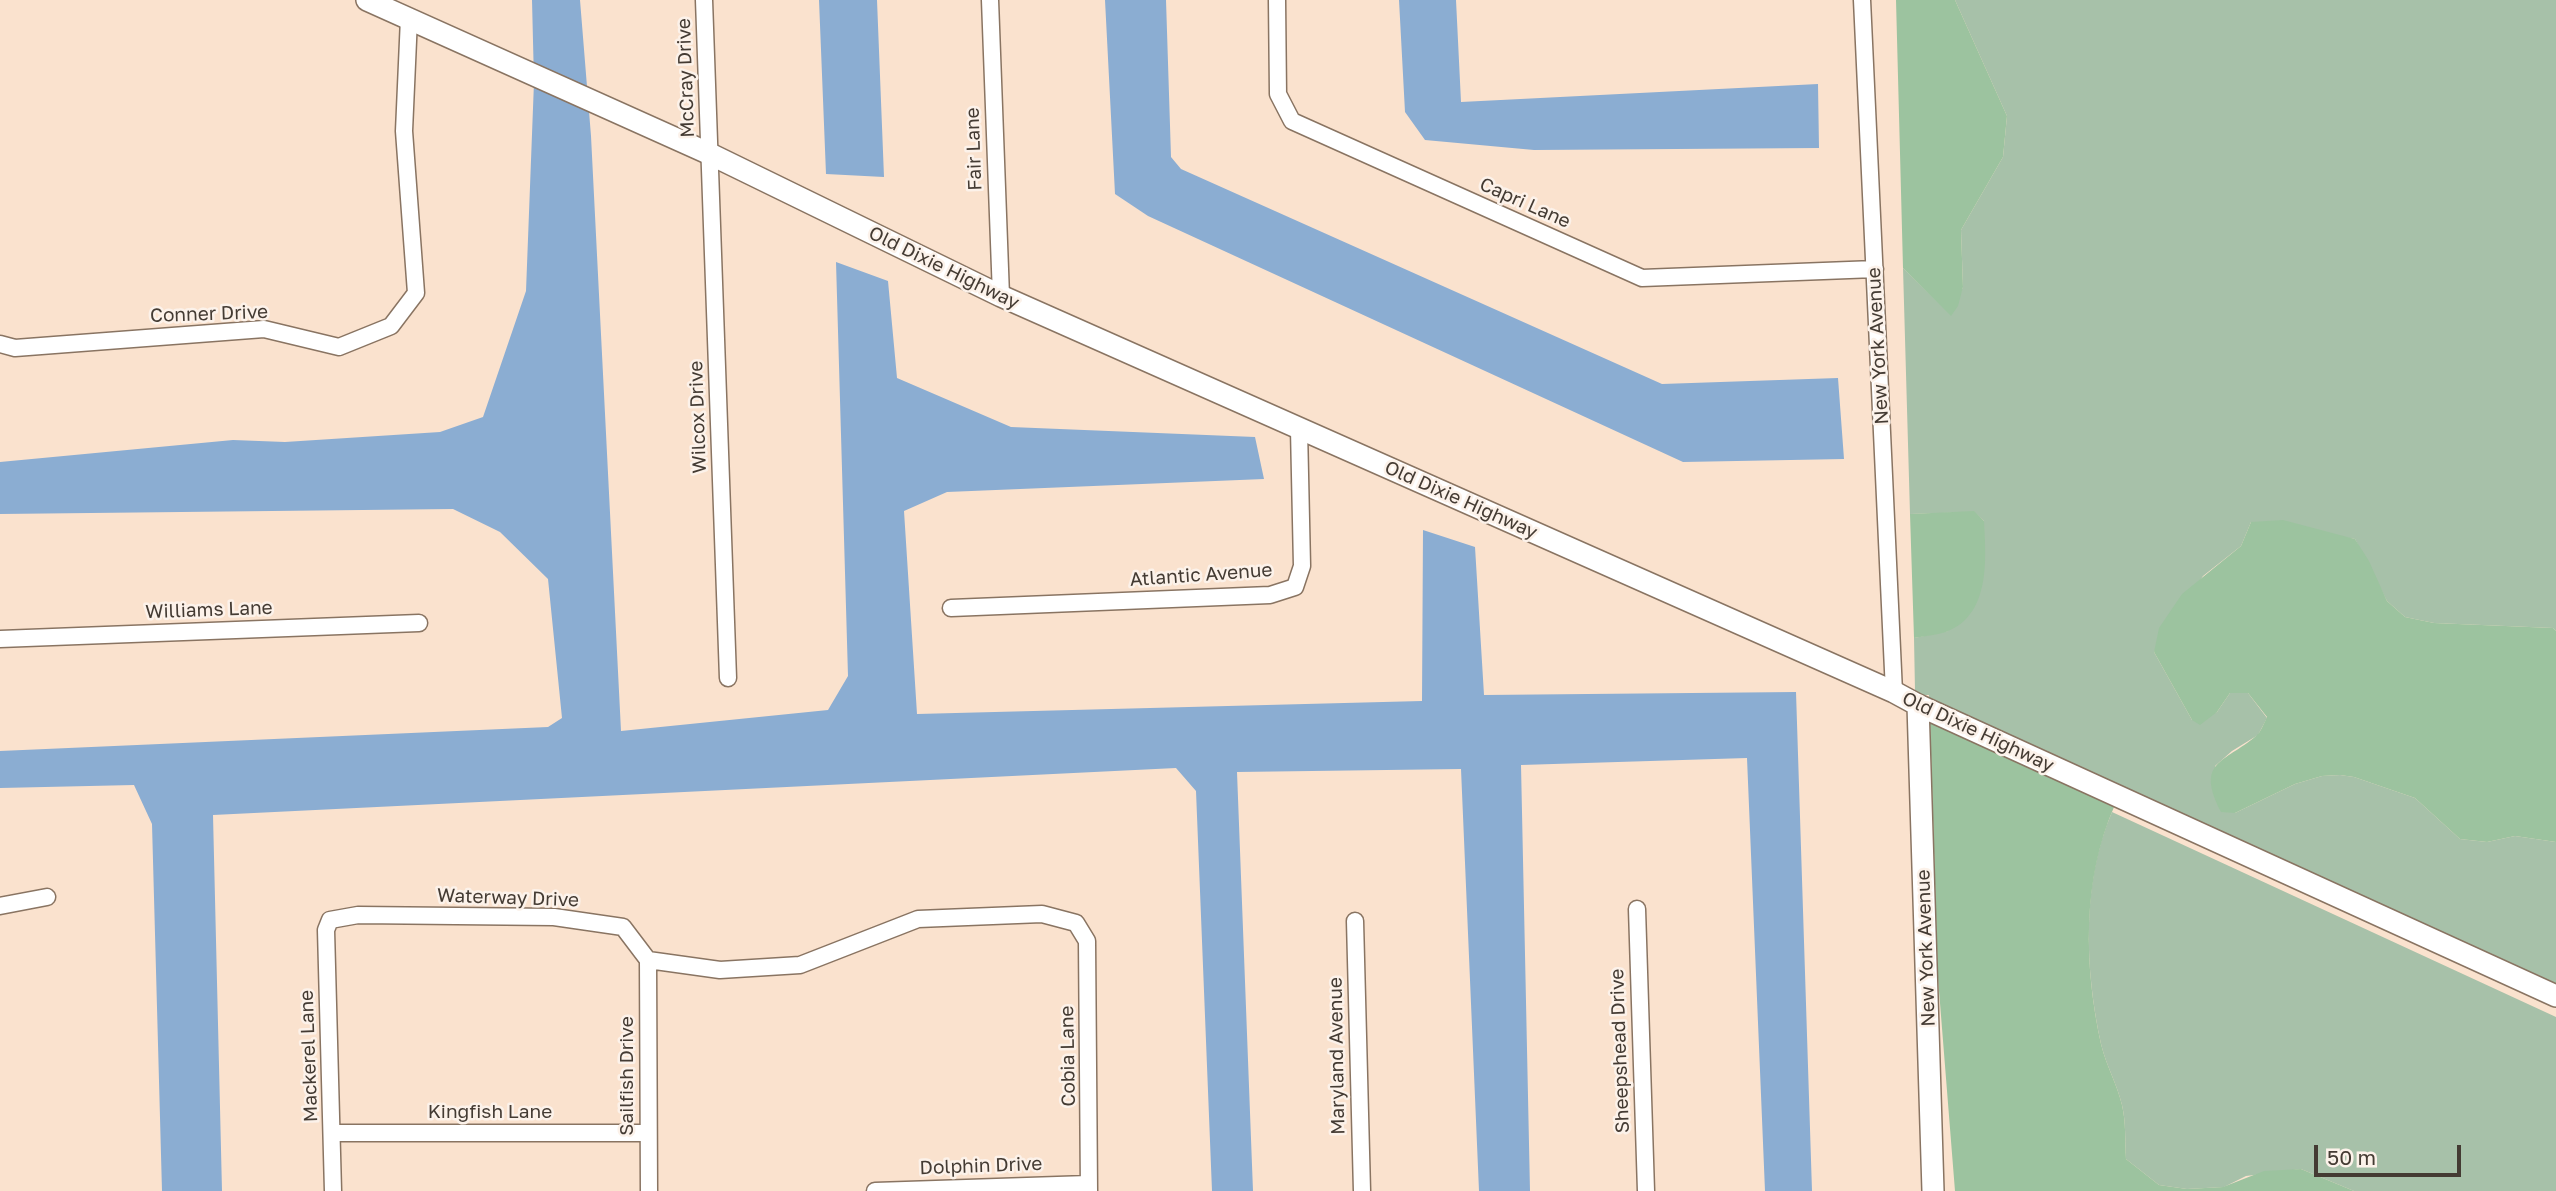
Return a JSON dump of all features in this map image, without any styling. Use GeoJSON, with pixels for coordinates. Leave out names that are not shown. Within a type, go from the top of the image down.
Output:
{"type":"FeatureCollection","features":[{"type":"Feature","properties":{"kind":"street","name":"Old Dixie Highway"},"geometry":{"type":"LineString","coordinates":[[368,0],[710,154],[1001,296],[1894,692],[2556,996]]}},
{"type":"Feature","properties":{"kind":"street","name":"McCray Drive"},"geometry":{"type":"LineString","coordinates":[[704,0],[710,154]]}},
{"type":"Feature","properties":{"kind":"street","name":"Fair Lane"},"geometry":{"type":"LineString","coordinates":[[990,0],[1001,296]]}},
{"type":"Feature","properties":{"kind":"street","name":"Capri Lane"},"geometry":{"type":"LineString","coordinates":[[1277,0],[1278,94],[1292,121],[1304,127],[1642,278],[1875,269]]}},
{"type":"Feature","properties":{"kind":"street","name":"New York Avenue"},"geometry":{"type":"LineString","coordinates":[[1862,0],[1894,692]]}},
{"type":"Feature","properties":{"kind":"street","name":"Conner Drive"},"geometry":{"type":"LineString","coordinates":[[0,344],[15,348],[264,329],[339,347],[391,326],[416,293],[404,131],[409,19]]}},
{"type":"Feature","properties":{"kind":"street","name":"Wilcox Drive"},"geometry":{"type":"LineString","coordinates":[[710,154],[728,678]]}},
{"type":"Feature","properties":{"kind":"street","name":"Atlantic Avenue"},"geometry":{"type":"LineString","coordinates":[[951,608],[1269,595],[1295,587],[1302,566],[1299,429]]}},
{"type":"Feature","properties":{"kind":"street","name":"Williams Lane"},"geometry":{"type":"LineString","coordinates":[[0,639],[419,623]]}},
{"type":"Feature","properties":{"kind":"street","name":"New York Avenue"},"geometry":{"type":"LineString","coordinates":[[1918,705],[1933,1191]]}},
{"type":"Feature","properties":{"kind":"street"},"geometry":{"type":"LineString","coordinates":[[0,906],[47,897]]}},
{"type":"Feature","properties":{"kind":"street","name":"Sheepshead Drive"},"geometry":{"type":"LineString","coordinates":[[1637,909],[1646,1191]]}},
{"type":"Feature","properties":{"kind":"street","name":"Cobia Lane"},"geometry":{"type":"LineString","coordinates":[[648,960],[720,970],[800,965],[918,919],[1042,914],[1076,922],[1087,941],[1089,1187]]}},
{"type":"Feature","properties":{"kind":"street","name":"Waterway Drive"},"geometry":{"type":"LineString","coordinates":[[330,920],[358,915],[554,917],[623,927],[648,960]]}},
{"type":"Feature","properties":{"kind":"street","name":"Mackerel Lane"},"geometry":{"type":"LineString","coordinates":[[330,920],[326,930],[333,1191]]}},
{"type":"Feature","properties":{"kind":"street","name":"Maryland Avenue"},"geometry":{"type":"LineString","coordinates":[[1355,920],[1362,1191]]}},
{"type":"Feature","properties":{"kind":"street","name":"Sailfish Drive"},"geometry":{"type":"LineString","coordinates":[[648,960],[649,1191]]}},
{"type":"Feature","properties":{"kind":"street","name":"Kingfish Lane"},"geometry":{"type":"LineString","coordinates":[[332,1133],[648,1133]]}},
{"type":"Feature","properties":{"kind":"street","name":"Dolphin Drive"},"geometry":{"type":"LineString","coordinates":[[875,1191],[1089,1187]]}},
{"type":"Feature","properties":{"kind":"green space"},"geometry":{"type":"Polygon","coordinates":[[[1896,0],[1955,0],[2007,116],[2003,157],[1961,230],[1963,287],[1958,306],[1951,316],[1903,268],[1896,0]]]}},
{"type":"Feature","properties":{"kind":"green space"},"geometry":{"type":"Polygon","coordinates":[[[1955,0],[2556,0],[2556,631],[2553,628],[2434,623],[2405,617],[2387,601],[2355,539],[2251,522],[2241,546],[2203,576],[2154,652],[2192,720],[2217,712],[2230,693],[2248,693],[2267,718],[2258,735],[2232,751],[2215,766],[2235,813],[2295,784],[2322,776],[2340,775],[2354,777],[2415,798],[2460,839],[2487,842],[2515,836],[2556,842],[2556,985],[1929,699],[1929,695],[1921,695],[1915,691],[1914,638],[1948,631],[1984,521],[1974,512],[1910,514],[1903,268],[1951,315],[1963,287],[1961,230],[2003,157],[2007,116],[1955,0]]]}},
{"type":"Feature","properties":{"kind":"green space"},"geometry":{"type":"Polygon","coordinates":[[[1974,511],[1984,521],[1985,536],[1985,568],[1978,599],[1961,624],[1946,632],[1914,638],[1910,514],[1974,511]]]}},
{"type":"Feature","properties":{"kind":"green space"},"geometry":{"type":"Polygon","coordinates":[[[2283,520],[2355,539],[2369,561],[2387,601],[2405,617],[2434,623],[2553,628],[2556,631],[2556,842],[2515,836],[2487,842],[2460,839],[2415,798],[2354,777],[2340,775],[2322,776],[2295,784],[2235,813],[2221,812],[2211,782],[2212,773],[2224,758],[2258,734],[2267,717],[2248,693],[2230,693],[2217,712],[2200,725],[2192,720],[2154,652],[2159,628],[2182,594],[2241,546],[2251,522],[2283,520]]]}},
{"type":"Feature","properties":{"kind":"green space"},"geometry":{"type":"Polygon","coordinates":[[[1930,722],[2114,807],[2096,864],[2091,894],[2089,954],[2101,1044],[2123,1111],[2126,1159],[2159,1185],[2187,1189],[2223,1187],[2264,1171],[2301,1169],[2354,1191],[1955,1191],[1938,978],[1930,722]]]}},
{"type":"Feature","properties":{"kind":"green space"},"geometry":{"type":"Polygon","coordinates":[[[2112,812],[2556,1017],[2556,1191],[2354,1191],[2301,1169],[2246,1176],[2224,1187],[2187,1189],[2159,1185],[2126,1159],[2123,1111],[2101,1044],[2089,957],[2095,868],[2112,812]]]}},
{"type":"Feature","properties":{"kind":"water"},"geometry":{"type":"Polygon","coordinates":[[[532,0],[580,0],[591,136],[621,731],[828,710],[848,676],[836,262],[888,281],[897,378],[1011,427],[1255,437],[1264,479],[947,492],[904,511],[917,714],[1422,701],[1423,530],[1475,547],[1484,695],[1796,692],[1812,1191],[1765,1191],[1747,758],[1521,765],[1530,1191],[1479,1191],[1461,769],[1237,772],[1253,1191],[1212,1191],[1196,791],[1176,768],[213,815],[222,1191],[162,1191],[152,824],[134,785],[0,788],[0,751],[548,727],[562,718],[548,579],[500,532],[453,509],[0,514],[0,462],[233,440],[285,442],[440,432],[483,417],[526,291],[534,82],[532,0]]]}},
{"type":"Feature","properties":{"kind":"water"},"geometry":{"type":"Polygon","coordinates":[[[819,0],[877,0],[884,177],[826,174],[819,0]]]}},
{"type":"Feature","properties":{"kind":"water"},"geometry":{"type":"Polygon","coordinates":[[[1105,0],[1166,0],[1171,157],[1181,169],[1662,384],[1838,378],[1844,459],[1683,462],[1148,216],[1115,194],[1105,0]]]}},
{"type":"Feature","properties":{"kind":"water"},"geometry":{"type":"Polygon","coordinates":[[[1399,0],[1456,0],[1461,102],[1818,84],[1819,148],[1534,150],[1425,140],[1405,112],[1399,0]]]}}]}
